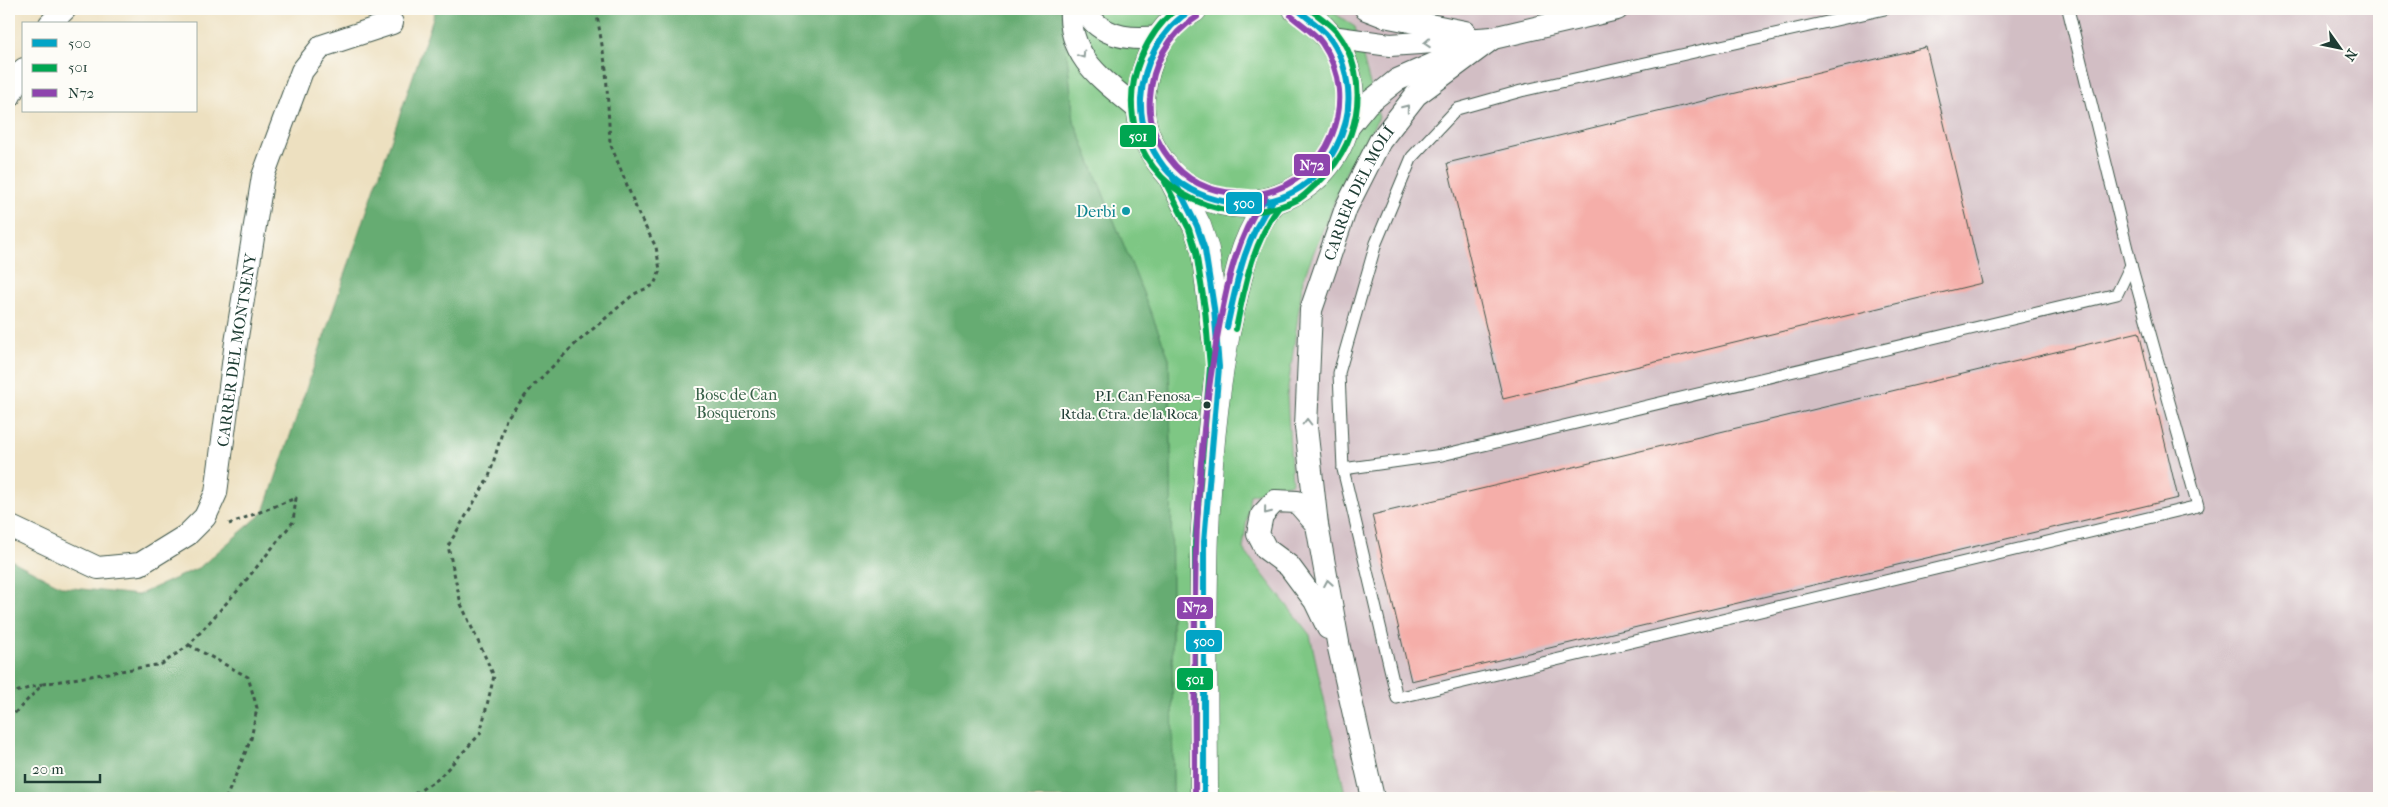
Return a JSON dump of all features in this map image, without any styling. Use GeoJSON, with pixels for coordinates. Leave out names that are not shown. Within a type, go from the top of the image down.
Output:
{"type":"FeatureCollection","features":[{"type":"Feature","properties":{"kind":"street"},"geometry":{"type":"LineString","coordinates":[[52,22],[64,9]]}},
{"type":"Feature","properties":{"kind":"street"},"geometry":{"type":"LineString","coordinates":[[1070,9],[1072,37],[1081,55],[1096,74],[1139,110]]}},
{"type":"Feature","properties":{"kind":"street"},"geometry":{"type":"LineString","coordinates":[[1084,9],[1095,23],[1111,33],[1126,39],[1162,36]]}},
{"type":"Feature","properties":{"kind":"street"},"geometry":{"type":"LineString","coordinates":[[1297,9],[1317,23],[1331,37],[1346,68],[1350,105],[1345,131]]}},
{"type":"Feature","properties":{"kind":"street"},"geometry":{"type":"LineString","coordinates":[[1366,9],[1384,16],[1493,38]]}},
{"type":"Feature","properties":{"kind":"street"},"geometry":{"type":"LineString","coordinates":[[1331,37],[1390,45],[1493,38],[1617,9]]}},
{"type":"Feature","properties":{"kind":"street"},"geometry":{"type":"LineString","coordinates":[[1188,10],[1162,36],[1148,65],[1139,110],[1148,142],[1173,178],[1197,226],[1205,250],[1214,308],[1219,367]]}},
{"type":"Feature","properties":{"kind":"street","name":"CARRER DEL MONTSENY"},"geometry":{"type":"LineString","coordinates":[[9,526],[98,568],[140,564],[187,535],[205,517],[216,493],[236,349],[264,176],[302,71],[322,46],[392,23]]}},
{"type":"Feature","properties":{"kind":"street"},"geometry":{"type":"LineString","coordinates":[[1173,178],[1193,192],[1208,199],[1250,205],[1272,202],[1292,192],[1321,171],[1334,154],[1345,131],[1367,104],[1396,80],[1493,38]]}},
{"type":"Feature","properties":{"kind":"street","name":"CARRER DEL MOLÍ"},"geometry":{"type":"LineString","coordinates":[[1373,798],[1339,648],[1317,525],[1306,427],[1310,310],[1346,208],[1380,141],[1416,95],[1493,38]]}},
{"type":"Feature","properties":{"kind":"street"},"geometry":{"type":"LineString","coordinates":[[9,97],[22,73]]}},
{"type":"Feature","properties":{"kind":"street"},"geometry":{"type":"LineString","coordinates":[[1204,798],[1204,542],[1219,367],[1242,256],[1258,220],[1272,202]]}},
{"type":"Feature","properties":{"kind":"street","name":"CARRER DEL MOLÍ"},"geometry":{"type":"LineString","coordinates":[[1317,525],[1297,502],[1275,501],[1262,515],[1258,534],[1266,549],[1289,566],[1315,601],[1339,648]]}},
{"type":"Feature","properties":{"kind":"lane"},"geometry":{"type":"LineString","coordinates":[[1885,9],[1521,91],[1456,108],[1412,157],[1376,244],[1339,373],[1343,469],[1397,698],[2198,506],[2131,265],[2068,9]]}},
{"type":"Feature","properties":{"kind":"lane"},"geometry":{"type":"LineString","coordinates":[[1343,469],[1442,455],[2117,294],[2131,265]]}},
{"type":"Feature","properties":{"kind":"path"},"geometry":{"type":"LineString","coordinates":[[408,798],[438,779],[480,734],[494,676],[460,604],[448,546],[489,477],[506,419],[534,385],[573,346],[634,294],[654,285],[660,270],[656,247],[639,215],[610,143],[606,69],[596,9]]}},
{"type":"Feature","properties":{"kind":"path"},"geometry":{"type":"LineString","coordinates":[[9,694],[43,684],[162,664],[189,645],[239,590],[293,522],[296,498],[228,524]]}},
{"type":"Feature","properties":{"kind":"path"},"geometry":{"type":"LineString","coordinates":[[189,645],[248,678],[257,708],[251,739],[226,798]]}},
{"type":"Feature","properties":{"kind":"path"},"geometry":{"type":"LineString","coordinates":[[9,719],[43,684]]}},
{"type":"Feature","properties":{"kind":"shaded area"},"geometry":{"type":"Polygon","coordinates":[[[1328,9],[2379,9],[2379,798],[1346,798],[1310,635],[1243,549],[1250,495],[1292,482],[1287,396],[1303,279],[1349,165],[1379,118],[1355,27],[1328,9]]]}},
{"type":"Feature","properties":{"kind":"green space","name":"Bosc de Can Bosquerons"},"geometry":{"type":"Polygon","coordinates":[[[436,9],[1062,9],[1074,121],[1169,358],[1173,798],[9,798],[9,559],[63,587],[138,595],[200,567],[264,512],[436,9]]]}},
{"type":"Feature","properties":{"kind":"green space"},"geometry":{"type":"Polygon","coordinates":[[[1062,9],[1328,9],[1355,27],[1379,118],[1349,165],[1303,279],[1287,396],[1292,483],[1250,495],[1243,549],[1310,635],[1346,798],[1173,798],[1169,358],[1074,121],[1062,9]]]}},
{"type":"Feature","properties":{"kind":"building"},"geometry":{"type":"Polygon","coordinates":[[[1926,47],[1982,283],[1503,399],[1447,163],[1926,47]]]}},
{"type":"Feature","properties":{"kind":"building"},"geometry":{"type":"Polygon","coordinates":[[[2139,332],[2178,498],[1411,681],[1372,515],[2139,332]]]}},
{"type":"Feature","properties":{"kind":"transit line","name":"501"},"geometry":{"type":"LineString","coordinates":[[1176,9],[1156,31],[1141,57],[1136,72],[1132,102],[1133,117],[1140,144],[1154,168],[1172,186],[1194,200],[1219,209],[1246,212],[1273,208],[1299,199],[1329,172],[1351,134],[1356,114],[1358,92],[1355,71],[1348,50],[1336,31],[1310,9]]}},
{"type":"Feature","properties":{"kind":"transit line","name":"500"},"geometry":{"type":"LineString","coordinates":[[1193,9],[1163,36],[1145,73],[1142,86],[1141,109],[1146,135],[1164,167],[1176,180],[1191,190],[1207,197],[1243,203],[1279,198],[1295,191],[1307,182],[1319,172],[1328,160],[1336,147],[1346,119],[1348,89],[1346,75],[1339,55],[1325,32],[1297,9]]}},
{"type":"Feature","properties":{"kind":"transit line","name":"N72"},"geometry":{"type":"LineString","coordinates":[[1197,17],[1170,41],[1158,62],[1151,86],[1150,98],[1150,114],[1154,130],[1160,145],[1169,158],[1183,173],[1199,184],[1227,192],[1260,194],[1284,186],[1304,173],[1320,156],[1332,135],[1338,113],[1339,89],[1334,66],[1319,39],[1291,16]]}},
{"type":"Feature","properties":{"kind":"transit line","name":"500"},"geometry":{"type":"LineString","coordinates":[[1173,178],[1197,226],[1205,250],[1214,308],[1219,367],[1204,542],[1204,798]]}},
{"type":"Feature","properties":{"kind":"transit line","name":"501"},"geometry":{"type":"LineString","coordinates":[[1165,182],[1189,229],[1196,252],[1205,309],[1210,367],[1195,542],[1195,798]]}},
{"type":"Feature","properties":{"kind":"transit line","name":"N72"},"geometry":{"type":"LineString","coordinates":[[1195,798],[1196,568],[1202,452],[1208,395],[1220,319],[1233,264],[1246,230],[1265,197]]}},
{"type":"Feature","properties":{"kind":"transit line","name":"500"},"geometry":{"type":"LineString","coordinates":[[1227,327],[1238,278],[1248,246],[1262,216],[1272,202]]}},
{"type":"Feature","properties":{"kind":"transit line","name":"501"},"geometry":{"type":"LineString","coordinates":[[1236,329],[1246,281],[1256,250],[1262,235],[1279,207]]}},
{"type":"Feature","properties":{"kind":"place","name":"Derbi"},"geometry":{"type":"Point","coordinates":[1126,211]}},
{"type":"Feature","properties":{"kind":"place","name":"P.I. Can Fenosa - Rtda. Ctra. de la Roca"},"geometry":{"type":"Point","coordinates":[1207,405]}}]}
